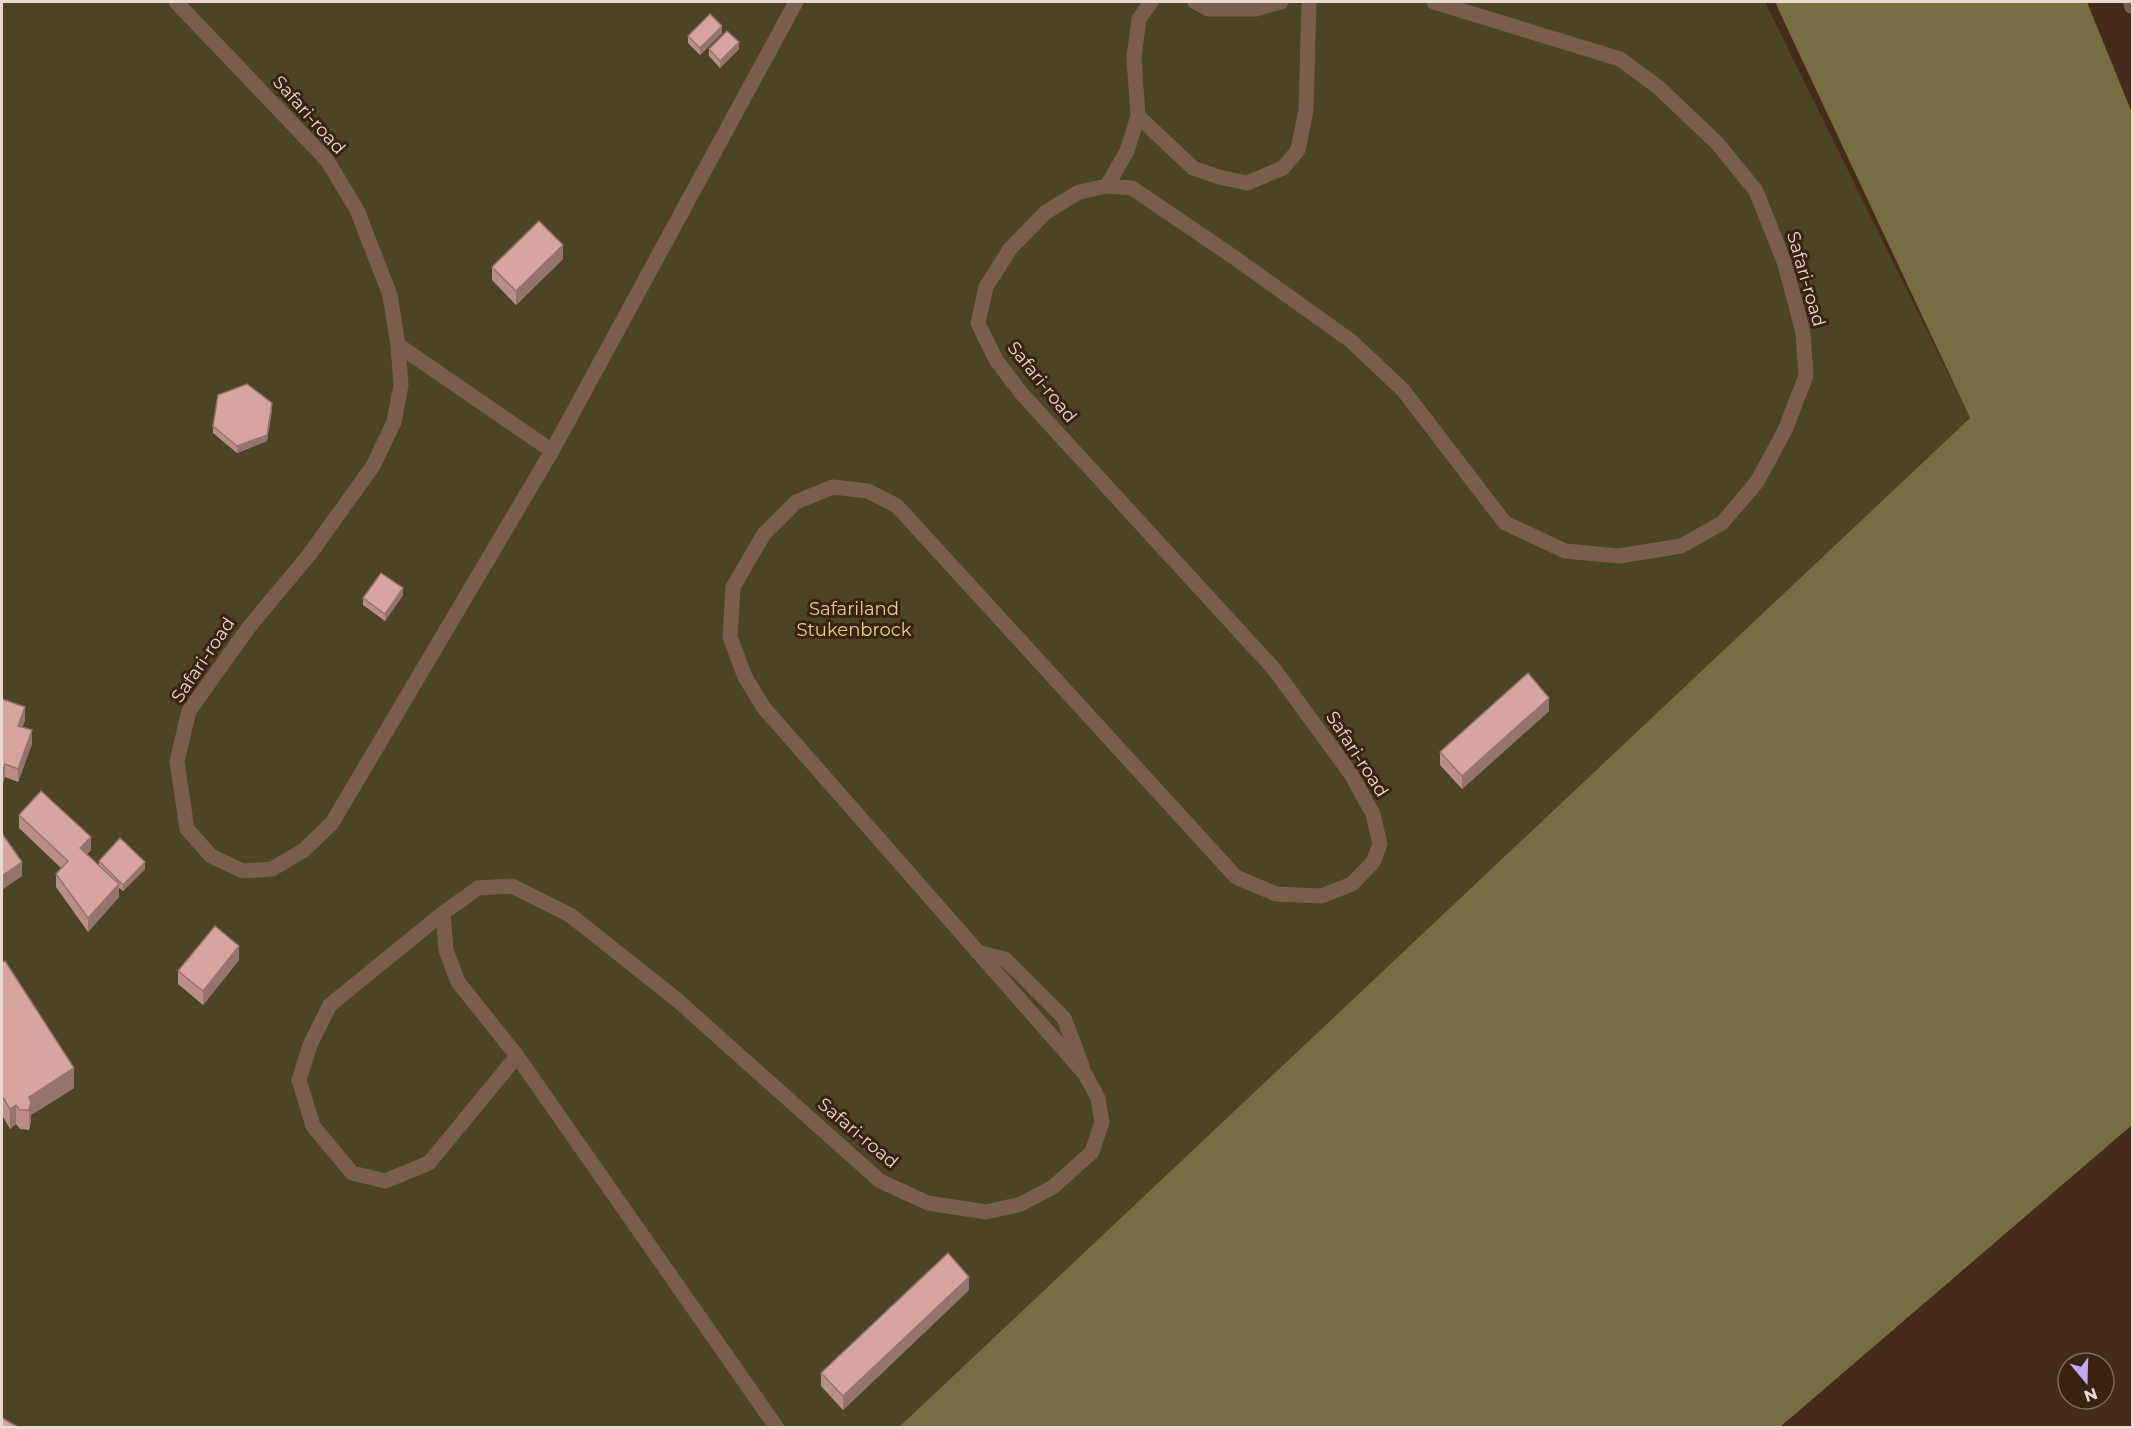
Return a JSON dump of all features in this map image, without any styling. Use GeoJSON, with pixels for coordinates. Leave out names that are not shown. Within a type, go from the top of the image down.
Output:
{"type":"FeatureCollection","features":[{"type":"Feature","properties":{"kind":"main road"},"geometry":{"type":"LineString","coordinates":[[2131,2],[2133,6]]}},
{"type":"Feature","properties":{"kind":"lane","name":"Safari-road"},"geometry":{"type":"LineString","coordinates":[[176,2],[327,160],[357,210],[390,295],[398,345],[401,385],[394,422],[373,466],[309,555],[249,627],[189,711],[177,761],[187,829],[211,856],[243,871],[272,869],[304,850],[332,824],[552,451],[796,2]]}},
{"type":"Feature","properties":{"kind":"lane"},"geometry":{"type":"LineString","coordinates":[[1107,186],[1126,151],[1138,116],[1134,58],[1139,19],[1151,2]]}},
{"type":"Feature","properties":{"kind":"lane"},"geometry":{"type":"LineString","coordinates":[[1195,2],[1208,9],[1256,9],[1281,2]]}},
{"type":"Feature","properties":{"kind":"lane"},"geometry":{"type":"LineString","coordinates":[[1138,116],[1194,168],[1219,177],[1247,183],[1283,168],[1298,150],[1306,110],[1309,2]]}},
{"type":"Feature","properties":{"kind":"lane","name":"Safari-road"},"geometry":{"type":"LineString","coordinates":[[518,1056],[429,1163],[385,1181],[352,1173],[313,1126],[299,1080],[310,1045],[330,1005],[443,913],[478,888],[512,886],[570,915],[676,999],[880,1181],[928,1203],[986,1212],[1022,1204],[1053,1187],[1092,1152],[1102,1122],[1098,1098],[1085,1074],[764,708],[745,677],[730,637],[733,587],[764,534],[796,502],[833,487],[868,491],[897,506],[1236,877],[1276,894],[1321,896],[1352,884],[1373,862],[1380,844],[1373,814],[1351,774],[1275,669],[1022,394],[996,360],[978,323],[986,287],[1010,249],[1046,212],[1079,192],[1107,186],[1132,188],[1351,341],[1403,390],[1505,523],[1566,551],[1619,556],[1681,546],[1722,523],[1757,482],[1785,430],[1806,376],[1803,333],[1785,264],[1756,191],[1718,144],[1658,87],[1620,59],[1434,2]]}},
{"type":"Feature","properties":{"kind":"lane"},"geometry":{"type":"LineString","coordinates":[[398,345],[552,451]]}},
{"type":"Feature","properties":{"kind":"lane"},"geometry":{"type":"LineString","coordinates":[[443,913],[446,950],[458,982],[518,1056],[777,1428]]}},
{"type":"Feature","properties":{"kind":"lane"},"geometry":{"type":"LineString","coordinates":[[977,952],[1005,959],[1064,1018],[1085,1074]]}},
{"type":"Feature","properties":{"kind":"green space","name":"Safariland Stukenbrock"},"geometry":{"type":"Polygon","coordinates":[[[2,2],[1765,2],[1970,418],[899,1427],[2,1428],[2,2]]]}},
{"type":"Feature","properties":{"kind":"shaded area"},"geometry":{"type":"Polygon","coordinates":[[[1775,2],[2087,2],[2132,113],[2132,1125],[1780,1427],[899,1427],[1970,418],[1775,2]]]}},
{"type":"Feature","properties":{"kind":"building"},"geometry":{"type":"Polygon","coordinates":[[[710,14],[722,26],[700,48],[688,36],[710,14]]]}},
{"type":"Feature","properties":{"kind":"building"},"geometry":{"type":"Polygon","coordinates":[[[727,31],[739,42],[720,61],[709,49],[727,31]]]}},
{"type":"Feature","properties":{"kind":"building"},"geometry":{"type":"Polygon","coordinates":[[[539,221],[563,245],[516,291],[492,267],[539,221]]]}},
{"type":"Feature","properties":{"kind":"building"},"geometry":{"type":"Polygon","coordinates":[[[247,384],[272,403],[267,435],[237,446],[213,426],[218,395],[247,384]]]}},
{"type":"Feature","properties":{"kind":"building"},"geometry":{"type":"Polygon","coordinates":[[[381,573],[403,588],[385,614],[363,598],[381,573]]]}},
{"type":"Feature","properties":{"kind":"building"},"geometry":{"type":"Polygon","coordinates":[[[1528,673],[1549,698],[1462,776],[1440,752],[1528,673]]]}},
{"type":"Feature","properties":{"kind":"building"},"geometry":{"type":"Polygon","coordinates":[[[2,699],[25,707],[18,726],[32,730],[18,769],[5,764],[2,772],[2,699]]]}},
{"type":"Feature","properties":{"kind":"building"},"geometry":{"type":"Polygon","coordinates":[[[41,791],[91,837],[80,848],[119,884],[88,918],[56,874],[68,861],[19,815],[41,791]]]}},
{"type":"Feature","properties":{"kind":"building"},"geometry":{"type":"Polygon","coordinates":[[[2,835],[22,862],[2,876],[2,835]]]}},
{"type":"Feature","properties":{"kind":"building"},"geometry":{"type":"Polygon","coordinates":[[[120,838],[145,862],[123,885],[99,861],[120,838]]]}},
{"type":"Feature","properties":{"kind":"building"},"geometry":{"type":"Polygon","coordinates":[[[215,926],[239,946],[203,991],[178,971],[215,926]]]}},
{"type":"Feature","properties":{"kind":"building"},"geometry":{"type":"Polygon","coordinates":[[[5,961],[74,1068],[29,1097],[31,1102],[29,1110],[20,1110],[16,1105],[10,1109],[2,1096],[2,963],[5,961]]]}},
{"type":"Feature","properties":{"kind":"building"},"geometry":{"type":"Polygon","coordinates":[[[948,1253],[969,1277],[843,1396],[821,1373],[948,1253]]]}},
{"type":"Feature","properties":{"kind":"building"},"geometry":{"type":"Polygon","coordinates":[[[2,1418],[20,1428],[2,1428],[2,1418]]]}}]}
